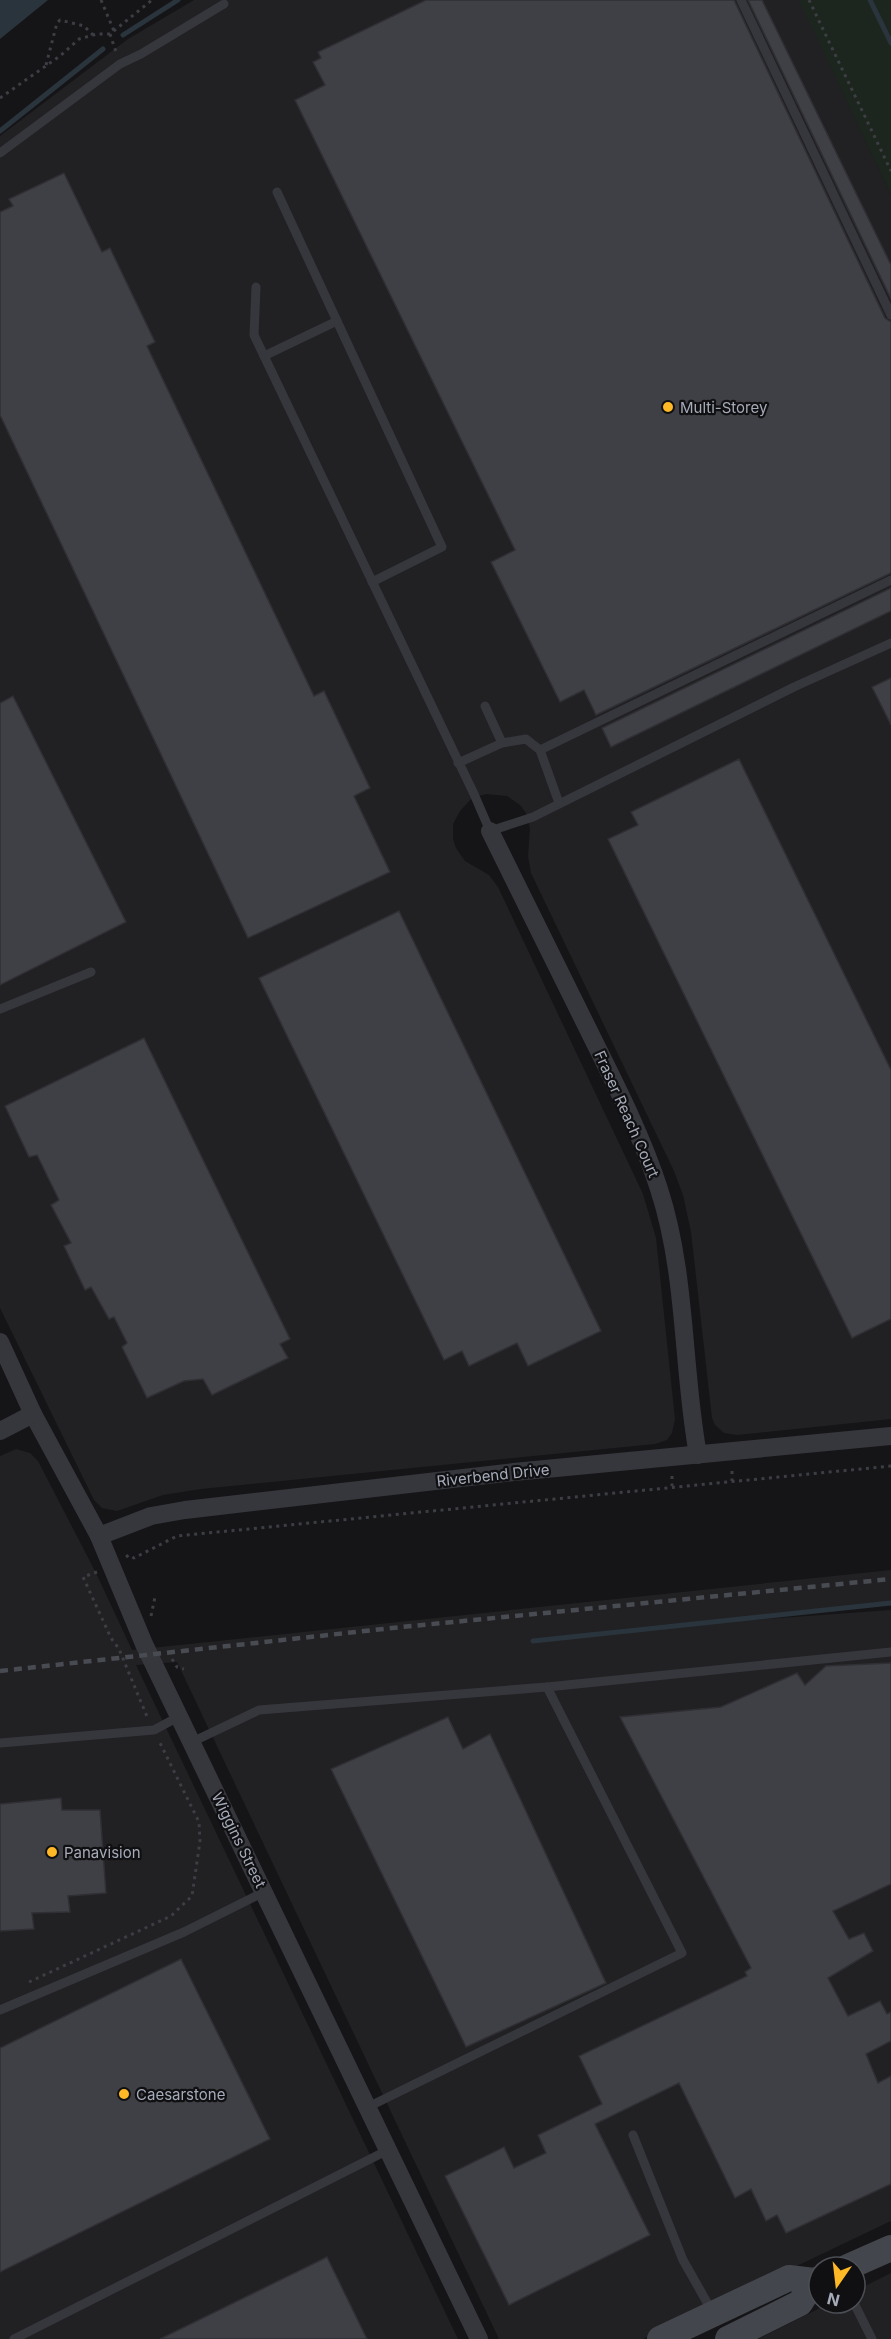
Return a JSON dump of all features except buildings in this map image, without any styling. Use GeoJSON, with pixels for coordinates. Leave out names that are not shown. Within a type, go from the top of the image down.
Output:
{"type":"FeatureCollection","features":[{"type":"Feature","properties":{"kind":"street","name":"Fraser Reach Court"},"geometry":{"type":"LineString","coordinates":[[490,831],[602,1058],[645,1151],[660,1190],[677,1270],[693,1427],[698,1455]]}},
{"type":"Feature","properties":{"kind":"street","name":"Wiggins Street"},"geometry":{"type":"LineString","coordinates":[[0,1342],[33,1414],[99,1536],[144,1644],[479,2339]]}},
{"type":"Feature","properties":{"kind":"street"},"geometry":{"type":"LineString","coordinates":[[0,1431],[33,1414]]}},
{"type":"Feature","properties":{"kind":"street","name":"Riverbend Drive"},"geometry":{"type":"LineString","coordinates":[[99,1536],[151,1516],[185,1510],[514,1472],[891,1436]]}},
{"type":"Feature","properties":{"kind":"street"},"geometry":{"type":"LineString","coordinates":[[867,2259],[891,2248]]}},
{"type":"Feature","properties":{"kind":"street"},"geometry":{"type":"LineString","coordinates":[[660,2339],[789,2278],[807,2279]]}},
{"type":"Feature","properties":{"kind":"street"},"geometry":{"type":"LineString","coordinates":[[728,2339],[800,2303],[807,2294]]}},
{"type":"Feature","properties":{"kind":"lane"},"geometry":{"type":"LineString","coordinates":[[741,0],[891,315]]}},
{"type":"Feature","properties":{"kind":"lane"},"geometry":{"type":"LineString","coordinates":[[0,153],[120,64],[141,54],[224,4]]}},
{"type":"Feature","properties":{"kind":"lane"},"geometry":{"type":"LineString","coordinates":[[277,192],[442,547],[372,582]]}},
{"type":"Feature","properties":{"kind":"lane"},"geometry":{"type":"LineString","coordinates":[[256,286],[254,335],[490,831],[533,817],[794,687],[891,643]]}},
{"type":"Feature","properties":{"kind":"lane"},"geometry":{"type":"LineString","coordinates":[[264,356],[337,321]]}},
{"type":"Feature","properties":{"kind":"lane"},"geometry":{"type":"LineString","coordinates":[[540,750],[891,580]]}},
{"type":"Feature","properties":{"kind":"lane"},"geometry":{"type":"LineString","coordinates":[[485,706],[502,744]]}},
{"type":"Feature","properties":{"kind":"lane"},"geometry":{"type":"LineString","coordinates":[[458,763],[502,744],[526,739],[540,750],[559,803]]}},
{"type":"Feature","properties":{"kind":"lane"},"geometry":{"type":"LineString","coordinates":[[0,1009],[91,972]]}},
{"type":"Feature","properties":{"kind":"lane"},"geometry":{"type":"LineString","coordinates":[[192,1742],[259,1710],[547,1687],[891,1652]]}},
{"type":"Feature","properties":{"kind":"lane"},"geometry":{"type":"LineString","coordinates":[[368,2107],[682,1953],[547,1687]]}},
{"type":"Feature","properties":{"kind":"lane"},"geometry":{"type":"LineString","coordinates":[[0,1743],[154,1730],[180,1716]]}},
{"type":"Feature","properties":{"kind":"lane"},"geometry":{"type":"LineString","coordinates":[[0,2010],[184,1932],[264,1892]]}},
{"type":"Feature","properties":{"kind":"lane"},"geometry":{"type":"LineString","coordinates":[[633,2135],[683,2260],[713,2313]]}},
{"type":"Feature","properties":{"kind":"lane"},"geometry":{"type":"LineString","coordinates":[[14,2339],[388,2150]]}},
{"type":"Feature","properties":{"kind":"lane"},"geometry":{"type":"LineString","coordinates":[[860,2315],[872,2339]]}},
{"type":"Feature","properties":{"kind":"path"},"geometry":{"type":"LineString","coordinates":[[101,0],[112,33],[116,55]]}},
{"type":"Feature","properties":{"kind":"path"},"geometry":{"type":"LineString","coordinates":[[0,98],[79,39],[112,33],[152,0]]}},
{"type":"Feature","properties":{"kind":"path"},"geometry":{"type":"LineString","coordinates":[[809,0],[891,171]]}},
{"type":"Feature","properties":{"kind":"path"},"geometry":{"type":"LineString","coordinates":[[46,65],[57,22],[60,20],[84,26],[93,36]]}},
{"type":"Feature","properties":{"kind":"path"},"geometry":{"type":"LineString","coordinates":[[129,1555],[134,1558],[177,1536],[891,1466]]}},
{"type":"Feature","properties":{"kind":"path"},"geometry":{"type":"LineString","coordinates":[[732,1471],[732,1481]]}},
{"type":"Feature","properties":{"kind":"path"},"geometry":{"type":"LineString","coordinates":[[672,1476],[672,1486]]}},
{"type":"Feature","properties":{"kind":"path"},"geometry":{"type":"LineString","coordinates":[[23,1984],[171,1916],[192,1896],[200,1841],[199,1822],[83,1577],[96,1573]]}},
{"type":"Feature","properties":{"kind":"path"},"geometry":{"type":"LineString","coordinates":[[150,1620],[155,1598]]}},
{"type":"Feature","properties":{"kind":"path"},"geometry":{"type":"LineString","coordinates":[[169,1653],[177,1668],[184,1669]]}},
{"type":"Feature","properties":{"kind":"shaded area"},"geometry":{"type":"Polygon","coordinates":[[[0,0],[48,0],[0,39],[0,0]]]}},
{"type":"Feature","properties":{"kind":"shaded area"},"geometry":{"type":"Polygon","coordinates":[[[194,0],[800,0],[891,195],[891,1419],[737,1435],[724,1433],[715,1425],[712,1418],[691,1232],[683,1195],[674,1171],[531,873],[528,856],[530,828],[526,813],[520,805],[507,796],[486,794],[472,798],[460,811],[453,824],[453,839],[465,861],[489,875],[498,887],[643,1194],[656,1238],[675,1419],[672,1433],[667,1440],[655,1444],[201,1489],[163,1495],[117,1511],[102,1508],[94,1500],[0,1308],[0,136],[128,39],[194,0]]]}},
{"type":"Feature","properties":{"kind":"shaded area"},"geometry":{"type":"Polygon","coordinates":[[[799,0],[891,0],[891,195],[799,0]]]}},
{"type":"Feature","properties":{"kind":"shaded area"},"geometry":{"type":"Polygon","coordinates":[[[16,1449],[30,1453],[38,1461],[96,1573],[132,1650],[891,1570],[891,1602],[612,1630],[891,1610],[891,2221],[820,2255],[807,2255],[807,2261],[643,2339],[499,2339],[177,1662],[136,1665],[458,2339],[0,2339],[0,1456],[16,1449]]]}},
{"type":"Feature","properties":{"kind":"shaded area"},"geometry":{"type":"Polygon","coordinates":[[[891,2273],[891,2339],[758,2339],[807,2314],[867,2315],[867,2285],[891,2273]]]}},
{"type":"Feature","properties":{"kind":"waterway"},"geometry":{"type":"LineString","coordinates":[[123,35],[178,0]]}},
{"type":"Feature","properties":{"kind":"waterway"},"geometry":{"type":"LineString","coordinates":[[870,0],[891,43]]}},
{"type":"Feature","properties":{"kind":"waterway"},"geometry":{"type":"LineString","coordinates":[[0,131],[103,49]]}},
{"type":"Feature","properties":{"kind":"waterway"},"geometry":{"type":"LineString","coordinates":[[533,1641],[891,1603]]}},
{"type":"Feature","properties":{"kind":"railway"},"geometry":{"type":"LineString","coordinates":[[0,1671],[392,1628],[891,1579]]}},
{"type":"Feature","properties":{"kind":"place","name":"Multi-Storey"},"geometry":{"type":"Point","coordinates":[668,407]}},
{"type":"Feature","properties":{"kind":"place","name":"Panavision"},"geometry":{"type":"Point","coordinates":[52,1852]}},
{"type":"Feature","properties":{"kind":"place","name":"Caesarstone"},"geometry":{"type":"Point","coordinates":[124,2094]}}]}
